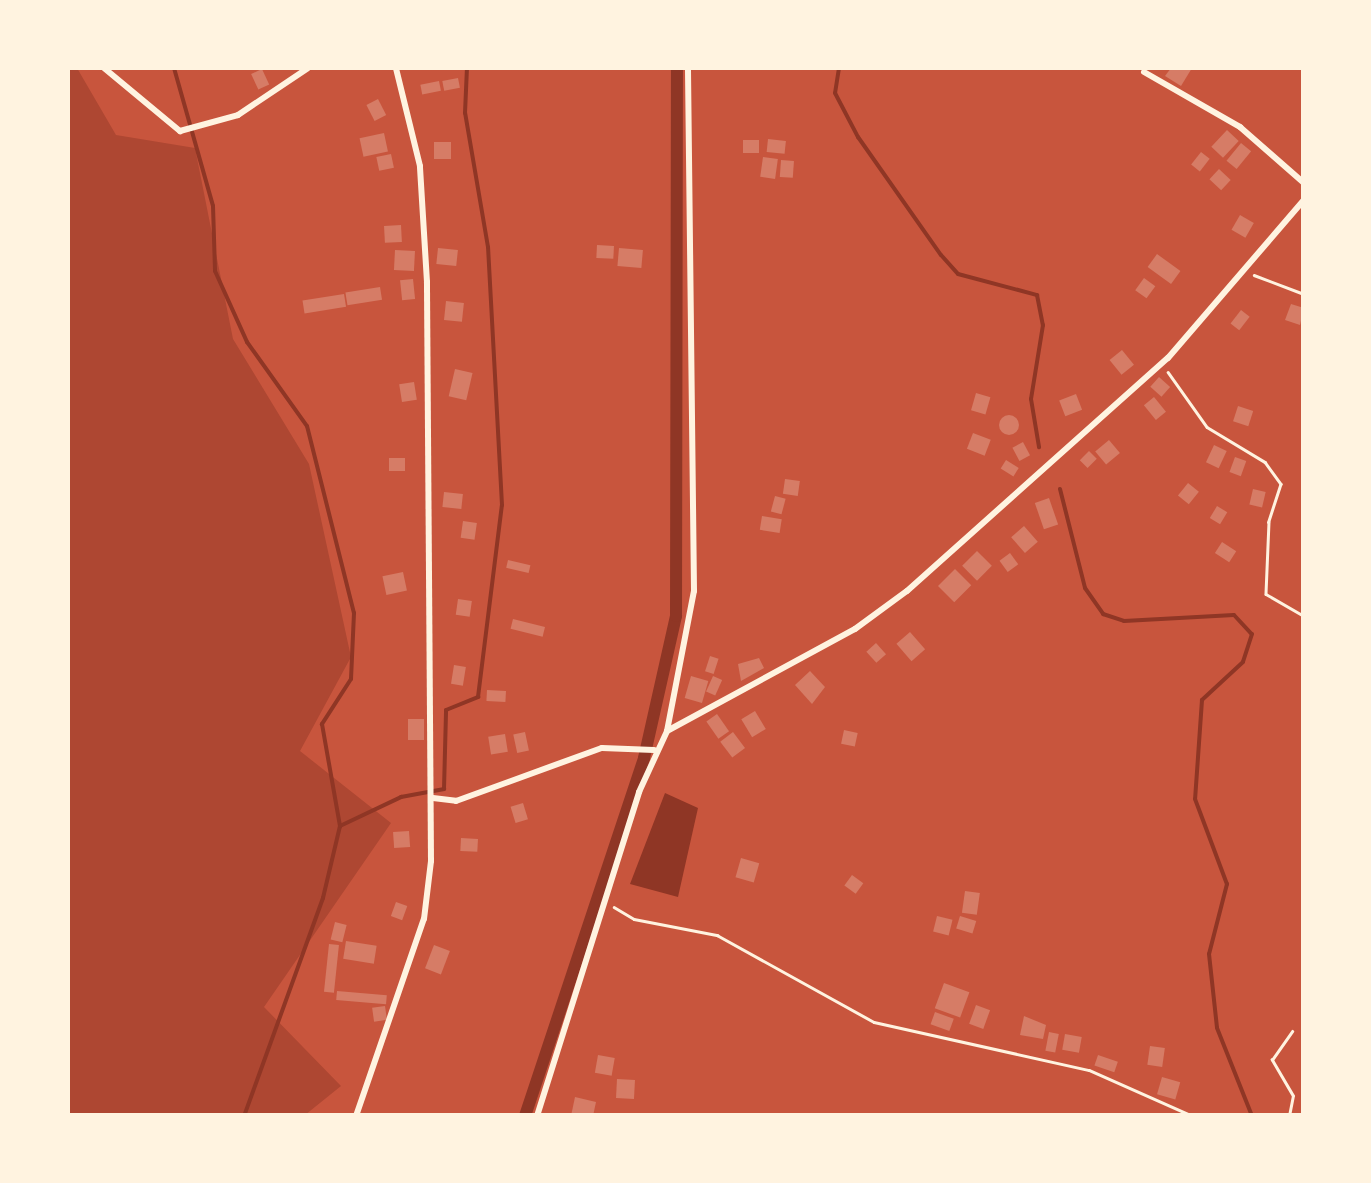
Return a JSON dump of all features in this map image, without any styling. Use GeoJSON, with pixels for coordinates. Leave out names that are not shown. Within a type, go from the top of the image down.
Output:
{"type":"FeatureCollection","features":[{"type":"Feature","properties":{"kind":"street"},"geometry":{"type":"LineString","coordinates":[[104,68],[180,131],[238,115],[308,68]]}},
{"type":"Feature","properties":{"kind":"street"},"geometry":{"type":"LineString","coordinates":[[356,1116],[424,919],[433,798],[428,282],[420,166],[396,68]]}},
{"type":"Feature","properties":{"kind":"street"},"geometry":{"type":"LineString","coordinates":[[536,1116],[654,750],[667,731],[694,577],[688,68]]}},
{"type":"Feature","properties":{"kind":"street"},"geometry":{"type":"LineString","coordinates":[[1144,72],[1240,127],[1304,184]]}},
{"type":"Feature","properties":{"kind":"street"},"geometry":{"type":"LineString","coordinates":[[667,731],[855,629],[908,591],[1161,363],[1304,200]]}},
{"type":"Feature","properties":{"kind":"street"},"geometry":{"type":"LineString","coordinates":[[433,798],[456,801],[602,748],[654,750]]}},
{"type":"Feature","properties":{"kind":"path"},"geometry":{"type":"LineString","coordinates":[[1245,271],[1304,294]]}},
{"type":"Feature","properties":{"kind":"path"},"geometry":{"type":"LineString","coordinates":[[1161,363],[1207,426],[1265,462],[1280,484],[1269,522],[1266,594],[1304,616]]}},
{"type":"Feature","properties":{"kind":"path"},"geometry":{"type":"LineString","coordinates":[[604,901],[634,919],[717,936],[874,1022],[1089,1070],[1193,1116]]}},
{"type":"Feature","properties":{"kind":"path"},"geometry":{"type":"LineString","coordinates":[[1289,1116],[1293,1096],[1272,1060],[1292,1031]]}},
{"type":"Feature","properties":{"kind":"shaded area"},"geometry":{"type":"Polygon","coordinates":[[[68,68],[77,68],[116,135],[195,148],[233,339],[309,464],[351,657],[300,751],[391,823],[264,1007],[341,1086],[305,1115],[68,1115],[68,68]]]}},
{"type":"Feature","properties":{"kind":"shaded area"},"geometry":{"type":"Polygon","coordinates":[[[665,793],[698,808],[678,897],[630,884],[665,793]]]}},
{"type":"Feature","properties":{"kind":"building"},"geometry":{"type":"Polygon","coordinates":[[[1171,68],[1192,68],[1181,86],[1165,76],[1171,68]]]}},
{"type":"Feature","properties":{"kind":"building"},"geometry":{"type":"Polygon","coordinates":[[[262,69],[269,84],[258,89],[251,74],[262,69]]]}},
{"type":"Feature","properties":{"kind":"building"},"geometry":{"type":"Polygon","coordinates":[[[458,78],[460,88],[444,91],[442,81],[458,78]]]}},
{"type":"Feature","properties":{"kind":"building"},"geometry":{"type":"Polygon","coordinates":[[[439,81],[441,91],[422,94],[420,85],[439,81]]]}},
{"type":"Feature","properties":{"kind":"building"},"geometry":{"type":"Polygon","coordinates":[[[378,99],[386,115],[375,121],[366,105],[378,99]]]}},
{"type":"Feature","properties":{"kind":"building"},"geometry":{"type":"Polygon","coordinates":[[[1227,130],[1239,141],[1223,158],[1211,147],[1227,130]]]}},
{"type":"Feature","properties":{"kind":"building"},"geometry":{"type":"Polygon","coordinates":[[[384,133],[388,152],[363,157],[360,138],[384,133]]]}},
{"type":"Feature","properties":{"kind":"building"},"geometry":{"type":"Polygon","coordinates":[[[768,139],[786,141],[785,154],[767,152],[768,139]]]}},
{"type":"Feature","properties":{"kind":"building"},"geometry":{"type":"Polygon","coordinates":[[[743,140],[759,140],[759,153],[743,153],[743,140]]]}},
{"type":"Feature","properties":{"kind":"building"},"geometry":{"type":"Polygon","coordinates":[[[434,142],[451,142],[451,159],[434,159],[434,142]]]}},
{"type":"Feature","properties":{"kind":"building"},"geometry":{"type":"Polygon","coordinates":[[[1241,143],[1251,151],[1237,169],[1227,161],[1241,143]]]}},
{"type":"Feature","properties":{"kind":"building"},"geometry":{"type":"Polygon","coordinates":[[[1201,152],[1210,159],[1200,171],[1191,165],[1201,152]]]}},
{"type":"Feature","properties":{"kind":"building"},"geometry":{"type":"Polygon","coordinates":[[[391,154],[394,168],[379,171],[376,157],[391,154]]]}},
{"type":"Feature","properties":{"kind":"building"},"geometry":{"type":"Polygon","coordinates":[[[763,157],[778,159],[775,179],[760,177],[763,157]]]}},
{"type":"Feature","properties":{"kind":"building"},"geometry":{"type":"Polygon","coordinates":[[[781,160],[794,161],[793,178],[780,177],[781,160]]]}},
{"type":"Feature","properties":{"kind":"building"},"geometry":{"type":"Polygon","coordinates":[[[1219,169],[1231,180],[1221,190],[1209,179],[1219,169]]]}},
{"type":"Feature","properties":{"kind":"building"},"geometry":{"type":"Polygon","coordinates":[[[1240,215],[1254,223],[1245,238],[1232,230],[1240,215]]]}},
{"type":"Feature","properties":{"kind":"building"},"geometry":{"type":"Polygon","coordinates":[[[401,225],[402,242],[385,243],[384,226],[401,225]]]}},
{"type":"Feature","properties":{"kind":"building"},"geometry":{"type":"Polygon","coordinates":[[[597,245],[614,246],[613,259],[596,258],[597,245]]]}},
{"type":"Feature","properties":{"kind":"building"},"geometry":{"type":"Polygon","coordinates":[[[438,248],[458,250],[456,266],[436,264],[438,248]]]}},
{"type":"Feature","properties":{"kind":"building"},"geometry":{"type":"Polygon","coordinates":[[[619,248],[643,250],[641,268],[617,266],[619,248]]]}},
{"type":"Feature","properties":{"kind":"building"},"geometry":{"type":"Polygon","coordinates":[[[395,250],[415,251],[414,271],[394,270],[395,250]]]}},
{"type":"Feature","properties":{"kind":"building"},"geometry":{"type":"Polygon","coordinates":[[[1157,254],[1180,271],[1171,284],[1148,267],[1157,254]]]}},
{"type":"Feature","properties":{"kind":"building"},"geometry":{"type":"Polygon","coordinates":[[[1144,278],[1155,286],[1147,298],[1135,290],[1144,278]]]}},
{"type":"Feature","properties":{"kind":"building"},"geometry":{"type":"Polygon","coordinates":[[[413,279],[415,299],[402,300],[400,280],[413,279]]]}},
{"type":"Feature","properties":{"kind":"building"},"geometry":{"type":"Polygon","coordinates":[[[380,287],[382,300],[347,305],[345,292],[380,287]]]}},
{"type":"Feature","properties":{"kind":"building"},"geometry":{"type":"Polygon","coordinates":[[[344,294],[346,307],[305,313],[303,301],[344,294]]]}},
{"type":"Feature","properties":{"kind":"building"},"geometry":{"type":"Polygon","coordinates":[[[446,301],[464,303],[462,322],[444,320],[446,301]]]}},
{"type":"Feature","properties":{"kind":"building"},"geometry":{"type":"Polygon","coordinates":[[[1291,304],[1304,308],[1300,325],[1285,320],[1291,304]]]}},
{"type":"Feature","properties":{"kind":"building"},"geometry":{"type":"Polygon","coordinates":[[[1241,310],[1250,317],[1239,330],[1231,323],[1241,310]]]}},
{"type":"Feature","properties":{"kind":"building"},"geometry":{"type":"Polygon","coordinates":[[[1122,350],[1134,365],[1122,375],[1110,360],[1122,350]]]}},
{"type":"Feature","properties":{"kind":"building"},"geometry":{"type":"Polygon","coordinates":[[[455,369],[473,373],[466,400],[449,396],[455,369]]]}},
{"type":"Feature","properties":{"kind":"building"},"geometry":{"type":"Polygon","coordinates":[[[1159,377],[1170,387],[1161,397],[1150,387],[1159,377]]]}},
{"type":"Feature","properties":{"kind":"building"},"geometry":{"type":"Polygon","coordinates":[[[414,382],[417,400],[402,402],[399,384],[414,382]]]}},
{"type":"Feature","properties":{"kind":"building"},"geometry":{"type":"Polygon","coordinates":[[[976,393],[990,397],[985,414],[971,410],[976,393]]]}},
{"type":"Feature","properties":{"kind":"building"},"geometry":{"type":"Polygon","coordinates":[[[1076,394],[1082,410],[1065,416],[1059,400],[1076,394]]]}},
{"type":"Feature","properties":{"kind":"building"},"geometry":{"type":"Polygon","coordinates":[[[1154,397],[1166,412],[1156,420],[1144,405],[1154,397]]]}},
{"type":"Feature","properties":{"kind":"building"},"geometry":{"type":"Polygon","coordinates":[[[1238,406],[1253,411],[1248,426],[1233,421],[1238,406]]]}},
{"type":"Feature","properties":{"kind":"building"},"geometry":{"type":"Polygon","coordinates":[[[1009,415],[1019,425],[1009,435],[999,425],[1009,415]]]}},
{"type":"Feature","properties":{"kind":"building"},"geometry":{"type":"Polygon","coordinates":[[[973,433],[991,440],[985,456],[967,449],[973,433]]]}},
{"type":"Feature","properties":{"kind":"building"},"geometry":{"type":"Polygon","coordinates":[[[1109,440],[1120,453],[1106,465],[1095,452],[1109,440]]]}},
{"type":"Feature","properties":{"kind":"building"},"geometry":{"type":"Polygon","coordinates":[[[1023,442],[1030,455],[1019,461],[1012,448],[1023,442]]]}},
{"type":"Feature","properties":{"kind":"building"},"geometry":{"type":"Polygon","coordinates":[[[1214,445],[1227,451],[1219,468],[1206,462],[1214,445]]]}},
{"type":"Feature","properties":{"kind":"building"},"geometry":{"type":"Polygon","coordinates":[[[1089,451],[1097,459],[1088,468],[1080,460],[1089,451]]]}},
{"type":"Feature","properties":{"kind":"building"},"geometry":{"type":"Polygon","coordinates":[[[1235,457],[1246,461],[1241,476],[1230,472],[1235,457]]]}},
{"type":"Feature","properties":{"kind":"building"},"geometry":{"type":"Polygon","coordinates":[[[389,458],[405,458],[405,471],[389,471],[389,458]]]}},
{"type":"Feature","properties":{"kind":"building"},"geometry":{"type":"Polygon","coordinates":[[[1006,460],[1019,468],[1013,476],[1001,468],[1006,460]]]}},
{"type":"Feature","properties":{"kind":"building"},"geometry":{"type":"Polygon","coordinates":[[[785,479],[800,481],[798,496],[783,494],[785,479]]]}},
{"type":"Feature","properties":{"kind":"building"},"geometry":{"type":"Polygon","coordinates":[[[1188,483],[1199,492],[1189,504],[1178,495],[1188,483]]]}},
{"type":"Feature","properties":{"kind":"building"},"geometry":{"type":"Polygon","coordinates":[[[1253,489],[1266,492],[1262,508],[1249,505],[1253,489]]]}},
{"type":"Feature","properties":{"kind":"building"},"geometry":{"type":"Polygon","coordinates":[[[444,492],[463,494],[461,509],[442,507],[444,492]]]}},
{"type":"Feature","properties":{"kind":"building"},"geometry":{"type":"Polygon","coordinates":[[[775,496],[786,499],[781,514],[771,511],[775,496]]]}},
{"type":"Feature","properties":{"kind":"building"},"geometry":{"type":"Polygon","coordinates":[[[1049,498],[1058,524],[1044,529],[1035,503],[1049,498]]]}},
{"type":"Feature","properties":{"kind":"building"},"geometry":{"type":"Polygon","coordinates":[[[1217,506],[1227,512],[1220,524],[1210,518],[1217,506]]]}},
{"type":"Feature","properties":{"kind":"building"},"geometry":{"type":"Polygon","coordinates":[[[762,516],[782,519],[780,533],[760,530],[762,516]]]}},
{"type":"Feature","properties":{"kind":"building"},"geometry":{"type":"Polygon","coordinates":[[[463,521],[477,523],[474,540],[461,538],[463,521]]]}},
{"type":"Feature","properties":{"kind":"building"},"geometry":{"type":"Polygon","coordinates":[[[1024,526],[1038,542],[1025,553],[1011,537],[1024,526]]]}},
{"type":"Feature","properties":{"kind":"building"},"geometry":{"type":"Polygon","coordinates":[[[1222,542],[1236,551],[1229,562],[1215,553],[1222,542]]]}},
{"type":"Feature","properties":{"kind":"building"},"geometry":{"type":"Polygon","coordinates":[[[977,551],[992,566],[977,581],[962,566],[977,551]]]}},
{"type":"Feature","properties":{"kind":"building"},"geometry":{"type":"Polygon","coordinates":[[[1010,553],[1018,564],[1008,572],[999,561],[1010,553]]]}},
{"type":"Feature","properties":{"kind":"building"},"geometry":{"type":"Polygon","coordinates":[[[508,560],[530,565],[529,573],[506,568],[508,560]]]}},
{"type":"Feature","properties":{"kind":"building"},"geometry":{"type":"Polygon","coordinates":[[[955,569],[971,585],[954,602],[938,586],[955,569]]]}},
{"type":"Feature","properties":{"kind":"building"},"geometry":{"type":"Polygon","coordinates":[[[403,572],[407,591],[386,595],[382,576],[403,572]]]}},
{"type":"Feature","properties":{"kind":"building"},"geometry":{"type":"Polygon","coordinates":[[[458,599],[472,601],[470,617],[456,615],[458,599]]]}},
{"type":"Feature","properties":{"kind":"building"},"geometry":{"type":"Polygon","coordinates":[[[513,619],[545,627],[543,637],[511,629],[513,619]]]}},
{"type":"Feature","properties":{"kind":"building"},"geometry":{"type":"Polygon","coordinates":[[[910,632],[925,649],[912,661],[896,644],[910,632]]]}},
{"type":"Feature","properties":{"kind":"building"},"geometry":{"type":"Polygon","coordinates":[[[876,643],[886,654],[876,663],[866,652],[876,643]]]}},
{"type":"Feature","properties":{"kind":"building"},"geometry":{"type":"Polygon","coordinates":[[[710,656],[719,659],[714,674],[705,671],[710,656]]]}},
{"type":"Feature","properties":{"kind":"building"},"geometry":{"type":"Polygon","coordinates":[[[759,658],[764,668],[741,681],[738,664],[759,658]]]}},
{"type":"Feature","properties":{"kind":"building"},"geometry":{"type":"Polygon","coordinates":[[[454,665],[466,667],[463,686],[451,684],[454,665]]]}},
{"type":"Feature","properties":{"kind":"building"},"geometry":{"type":"Polygon","coordinates":[[[810,671],[825,687],[812,704],[795,685],[810,671]]]}},
{"type":"Feature","properties":{"kind":"building"},"geometry":{"type":"Polygon","coordinates":[[[691,676],[708,681],[702,703],[685,698],[691,676]]]}},
{"type":"Feature","properties":{"kind":"building"},"geometry":{"type":"Polygon","coordinates":[[[713,676],[722,680],[715,696],[706,692],[713,676]]]}},
{"type":"Feature","properties":{"kind":"building"},"geometry":{"type":"Polygon","coordinates":[[[487,690],[506,691],[505,702],[486,701],[487,690]]]}},
{"type":"Feature","properties":{"kind":"building"},"geometry":{"type":"Polygon","coordinates":[[[755,711],[766,729],[752,737],[741,719],[755,711]]]}},
{"type":"Feature","properties":{"kind":"building"},"geometry":{"type":"Polygon","coordinates":[[[717,714],[729,731],[718,739],[706,721],[717,714]]]}},
{"type":"Feature","properties":{"kind":"building"},"geometry":{"type":"Polygon","coordinates":[[[408,719],[424,719],[424,740],[408,740],[408,719]]]}},
{"type":"Feature","properties":{"kind":"building"},"geometry":{"type":"Polygon","coordinates":[[[844,730],[858,733],[855,747],[841,744],[844,730]]]}},
{"type":"Feature","properties":{"kind":"building"},"geometry":{"type":"Polygon","coordinates":[[[525,732],[529,751],[517,753],[513,734],[525,732]]]}},
{"type":"Feature","properties":{"kind":"building"},"geometry":{"type":"Polygon","coordinates":[[[733,732],[745,748],[732,758],[720,742],[733,732]]]}},
{"type":"Feature","properties":{"kind":"building"},"geometry":{"type":"Polygon","coordinates":[[[505,734],[508,752],[491,754],[488,737],[505,734]]]}},
{"type":"Feature","properties":{"kind":"building"},"geometry":{"type":"Polygon","coordinates":[[[523,803],[528,819],[516,823],[511,807],[523,803]]]}},
{"type":"Feature","properties":{"kind":"building"},"geometry":{"type":"Polygon","coordinates":[[[409,831],[410,847],[394,848],[393,832],[409,831]]]}},
{"type":"Feature","properties":{"kind":"building"},"geometry":{"type":"Polygon","coordinates":[[[461,838],[478,839],[477,852],[460,851],[461,838]]]}},
{"type":"Feature","properties":{"kind":"building"},"geometry":{"type":"Polygon","coordinates":[[[741,858],[759,863],[754,882],[735,877],[741,858]]]}},
{"type":"Feature","properties":{"kind":"building"},"geometry":{"type":"Polygon","coordinates":[[[852,875],[863,883],[856,894],[844,886],[852,875]]]}},
{"type":"Feature","properties":{"kind":"building"},"geometry":{"type":"Polygon","coordinates":[[[965,891],[980,893],[977,915],[962,913],[965,891]]]}},
{"type":"Feature","properties":{"kind":"building"},"geometry":{"type":"Polygon","coordinates":[[[396,902],[407,906],[402,920],[391,916],[396,902]]]}},
{"type":"Feature","properties":{"kind":"building"},"geometry":{"type":"Polygon","coordinates":[[[937,916],[953,920],[949,935],[933,932],[937,916]]]}},
{"type":"Feature","properties":{"kind":"building"},"geometry":{"type":"Polygon","coordinates":[[[960,916],[976,921],[972,933],[956,928],[960,916]]]}},
{"type":"Feature","properties":{"kind":"building"},"geometry":{"type":"Polygon","coordinates":[[[335,922],[347,925],[342,942],[331,939],[335,922]]]}},
{"type":"Feature","properties":{"kind":"building"},"geometry":{"type":"Polygon","coordinates":[[[346,941],[377,946],[374,964],[343,959],[346,941]]]}},
{"type":"Feature","properties":{"kind":"building"},"geometry":{"type":"Polygon","coordinates":[[[329,944],[339,945],[334,993],[324,992],[329,944]]]}},
{"type":"Feature","properties":{"kind":"building"},"geometry":{"type":"Polygon","coordinates":[[[434,945],[450,951],[441,974],[425,968],[434,945]]]}},
{"type":"Feature","properties":{"kind":"building"},"geometry":{"type":"Polygon","coordinates":[[[944,983],[969,992],[960,1018],[935,1008],[944,983]]]}},
{"type":"Feature","properties":{"kind":"building"},"geometry":{"type":"Polygon","coordinates":[[[337,991],[387,995],[386,1004],[336,1000],[337,991]]]}},
{"type":"Feature","properties":{"kind":"building"},"geometry":{"type":"Polygon","coordinates":[[[976,1005],[990,1010],[983,1029],[969,1024],[976,1005]]]}},
{"type":"Feature","properties":{"kind":"building"},"geometry":{"type":"Polygon","coordinates":[[[385,1006],[387,1020],[374,1022],[372,1008],[385,1006]]]}},
{"type":"Feature","properties":{"kind":"building"},"geometry":{"type":"Polygon","coordinates":[[[935,1012],[954,1019],[949,1031],[931,1024],[935,1012]]]}},
{"type":"Feature","properties":{"kind":"building"},"geometry":{"type":"Polygon","coordinates":[[[1024,1016],[1046,1025],[1043,1039],[1020,1035],[1024,1016]]]}},
{"type":"Feature","properties":{"kind":"building"},"geometry":{"type":"Polygon","coordinates":[[[1049,1032],[1059,1034],[1055,1053],[1045,1051],[1049,1032]]]}},
{"type":"Feature","properties":{"kind":"building"},"geometry":{"type":"Polygon","coordinates":[[[1065,1034],[1082,1037],[1079,1053],[1062,1050],[1065,1034]]]}},
{"type":"Feature","properties":{"kind":"building"},"geometry":{"type":"Polygon","coordinates":[[[1150,1046],[1165,1048],[1162,1067],[1147,1065],[1150,1046]]]}},
{"type":"Feature","properties":{"kind":"building"},"geometry":{"type":"Polygon","coordinates":[[[598,1055],[615,1058],[612,1076],[595,1073],[598,1055]]]}},
{"type":"Feature","properties":{"kind":"building"},"geometry":{"type":"Polygon","coordinates":[[[1098,1055],[1118,1062],[1114,1072],[1094,1065],[1098,1055]]]}},
{"type":"Feature","properties":{"kind":"building"},"geometry":{"type":"Polygon","coordinates":[[[1162,1077],[1180,1082],[1175,1100],[1157,1094],[1162,1077]]]}},
{"type":"Feature","properties":{"kind":"building"},"geometry":{"type":"Polygon","coordinates":[[[617,1079],[635,1080],[634,1099],[616,1098],[617,1079]]]}},
{"type":"Feature","properties":{"kind":"building"},"geometry":{"type":"Polygon","coordinates":[[[575,1097],[596,1102],[593,1116],[571,1116],[575,1097]]]}},
{"type":"Feature","properties":{"kind":"waterway"},"geometry":{"type":"LineString","coordinates":[[174,68],[213,206],[215,271],[247,342],[307,426],[354,613],[351,679],[322,724],[340,826],[323,898],[244,1116]]}},
{"type":"Feature","properties":{"kind":"waterway"},"geometry":{"type":"LineString","coordinates":[[340,826],[401,797],[444,789],[446,710],[478,697],[502,505],[488,247],[465,113],[467,68]]}},
{"type":"Feature","properties":{"kind":"waterway"},"geometry":{"type":"LineString","coordinates":[[525,1116],[644,758],[676,616],[677,68]]}},
{"type":"Feature","properties":{"kind":"waterway"},"geometry":{"type":"LineString","coordinates":[[839,68],[835,93],[858,137],[941,255],[958,274],[1037,295],[1043,325],[1031,399],[1039,447]]}},
{"type":"Feature","properties":{"kind":"waterway"},"geometry":{"type":"LineString","coordinates":[[1060,489],[1085,588],[1103,614],[1124,621],[1234,615],[1252,634],[1243,662],[1202,700],[1195,799],[1227,884],[1209,954],[1217,1028],[1252,1116]]}}]}
